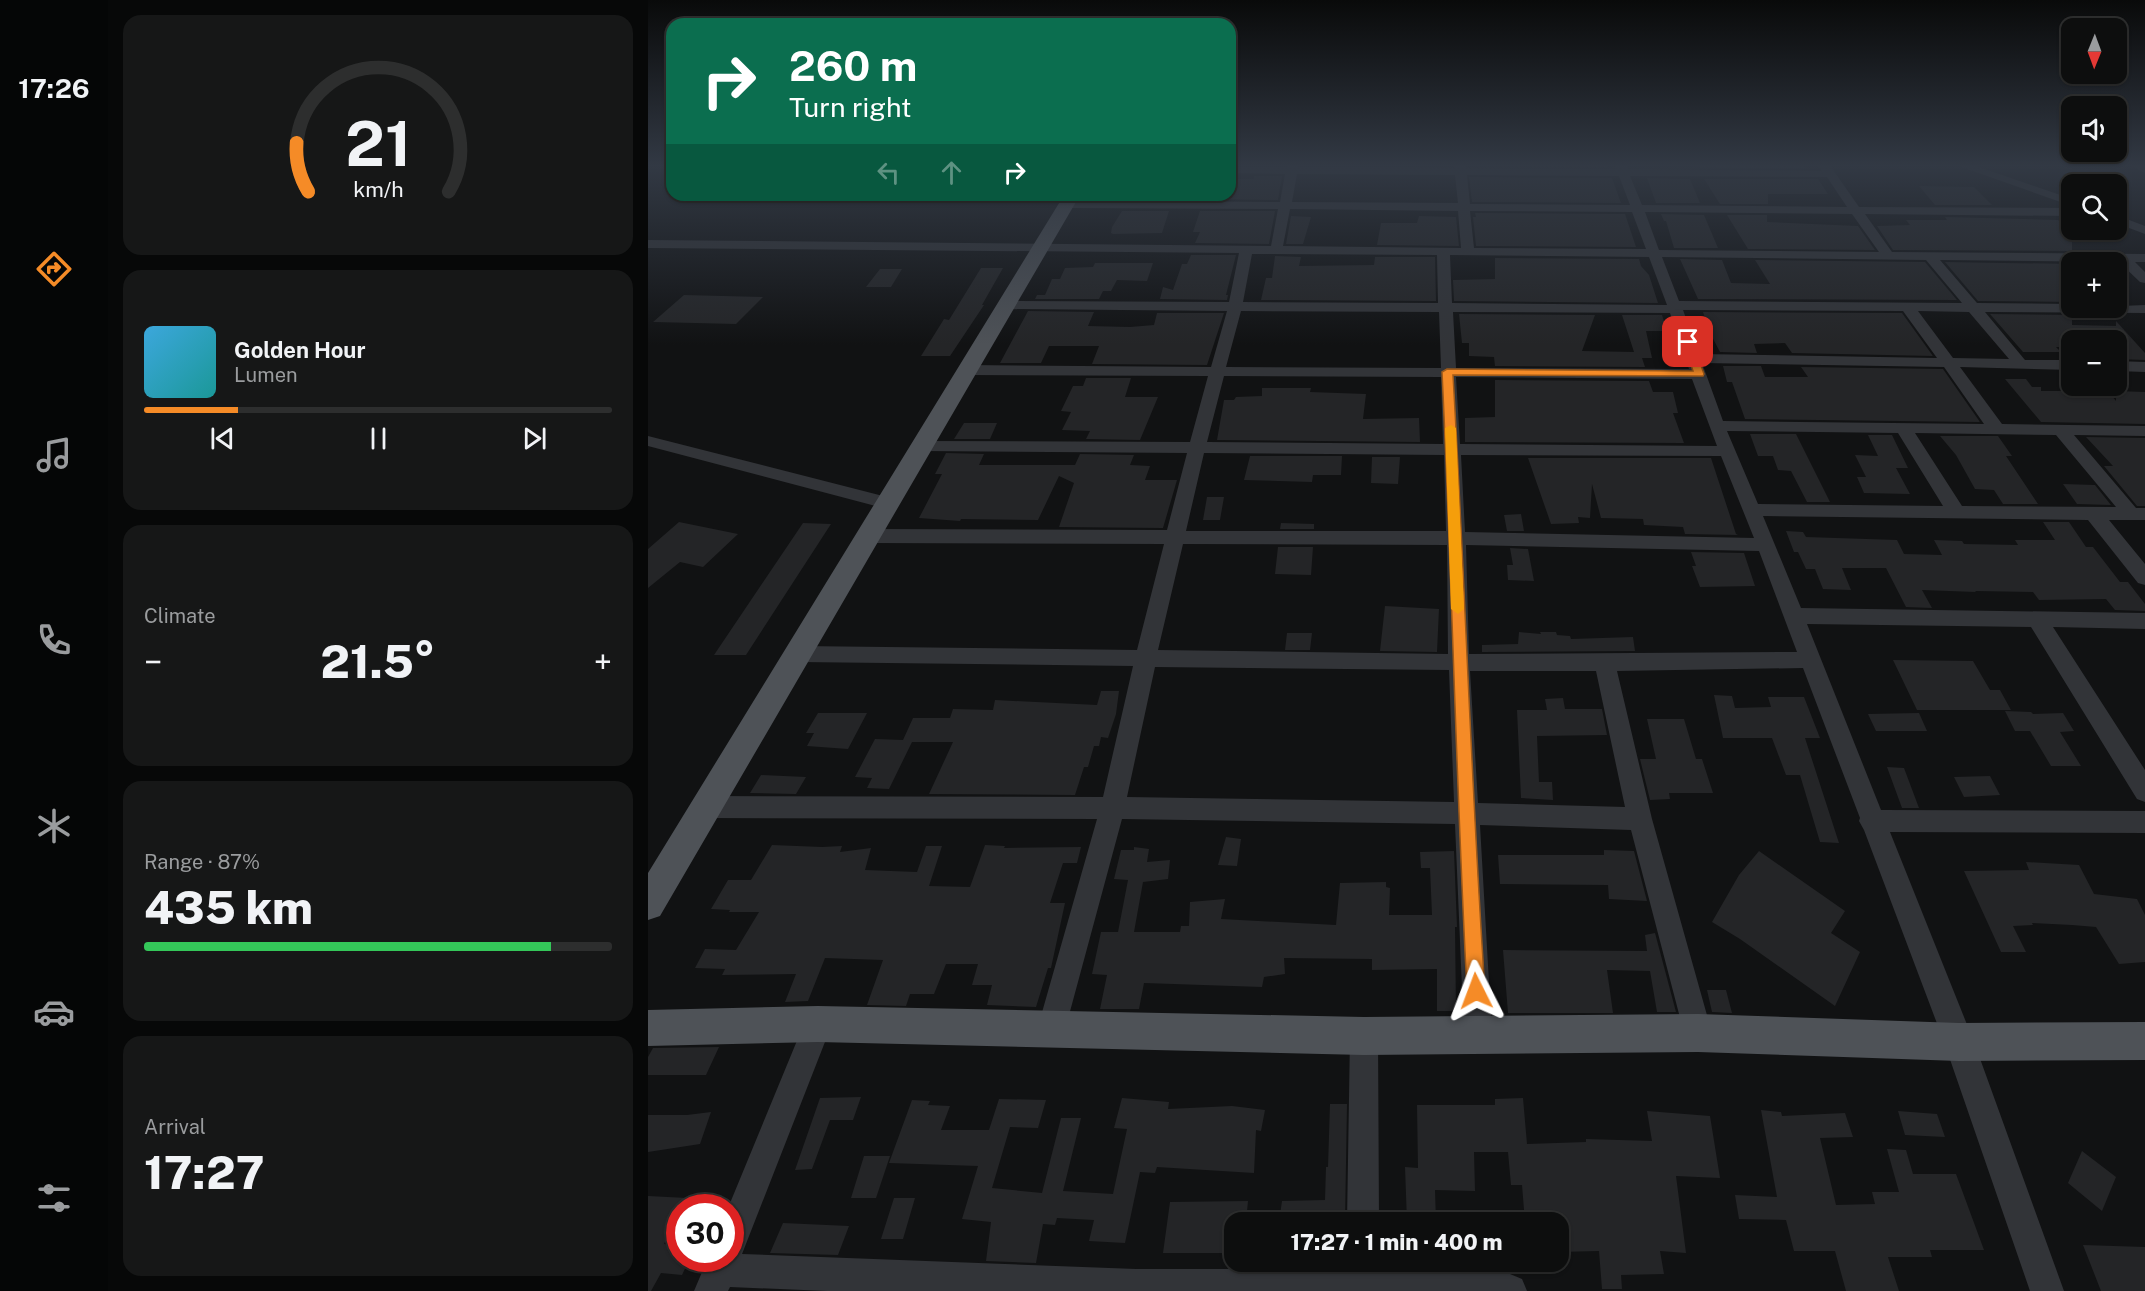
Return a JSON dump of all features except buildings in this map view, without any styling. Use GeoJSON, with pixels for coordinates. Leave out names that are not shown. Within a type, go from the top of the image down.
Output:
{"type":"FeatureCollection","features":[{"type":"Feature","properties":{"kind":"main road"},"geometry":{"type":"LineString","coordinates":[[648,904],[1054,224]]}},
{"type":"Feature","properties":{"kind":"main road"},"geometry":{"type":"LineString","coordinates":[[648,1028],[818,1024],[1364,1036],[1698,1033],[1959,1042],[2145,1041]]}},
{"type":"Feature","properties":{"kind":"street"},"geometry":{"type":"LineString","coordinates":[[1276,251],[1281,224]]}},
{"type":"Feature","properties":{"kind":"street"},"geometry":{"type":"LineString","coordinates":[[1466,224],[1468,252]]}},
{"type":"Feature","properties":{"kind":"street"},"geometry":{"type":"LineString","coordinates":[[1643,224],[1717,426],[1766,545],[1871,821],[1959,1042],[2047,1291]]}},
{"type":"Feature","properties":{"kind":"street"},"geometry":{"type":"LineString","coordinates":[[1867,224],[1887,254]]}},
{"type":"Feature","properties":{"kind":"street"},"geometry":{"type":"LineString","coordinates":[[2130,224],[2145,230]]}},
{"type":"Feature","properties":{"kind":"street"},"geometry":{"type":"LineString","coordinates":[[648,244],[2061,257]]}},
{"type":"Feature","properties":{"kind":"street"},"geometry":{"type":"LineString","coordinates":[[1051,1030],[1113,807],[1146,658],[1197,447],[1219,372],[1246,250]]}},
{"type":"Feature","properties":{"kind":"street"},"geometry":{"type":"LineString","coordinates":[[1443,251],[1465,812],[1478,1035]]}},
{"type":"Feature","properties":{"kind":"street"},"geometry":{"type":"LineString","coordinates":[[1929,255],[2020,363]]}},
{"type":"Feature","properties":{"kind":"street"},"geometry":{"type":"LineString","coordinates":[[2127,258],[2145,258]]}},
{"type":"Feature","properties":{"kind":"street"},"geometry":{"type":"LineString","coordinates":[[2127,262],[2145,279]]}},
{"type":"Feature","properties":{"kind":"street"},"geometry":{"type":"LineString","coordinates":[[1004,305],[2145,309]]}},
{"type":"Feature","properties":{"kind":"street"},"geometry":{"type":"LineString","coordinates":[[1908,309],[1950,362],[1996,428]]}},
{"type":"Feature","properties":{"kind":"street"},"geometry":{"type":"LineString","coordinates":[[966,370],[1447,372],[1950,362],[2061,365]]}},
{"type":"Feature","properties":{"kind":"street"},"geometry":{"type":"LineString","coordinates":[[2127,366],[2145,367]]}},
{"type":"Feature","properties":{"kind":"street"},"geometry":{"type":"LineString","coordinates":[[1717,426],[1904,430],[1996,428],[2145,431]]}},
{"type":"Feature","properties":{"kind":"street"},"geometry":{"type":"LineString","coordinates":[[1904,430],[1956,511]]}},
{"type":"Feature","properties":{"kind":"street"},"geometry":{"type":"LineString","coordinates":[[2061,430],[2138,514]]}},
{"type":"Feature","properties":{"kind":"street"},"geometry":{"type":"LineString","coordinates":[[650,443],[887,503]]}},
{"type":"Feature","properties":{"kind":"street"},"geometry":{"type":"LineString","coordinates":[[921,446],[1727,451]]}},
{"type":"Feature","properties":{"kind":"street"},"geometry":{"type":"LineString","coordinates":[[1750,510],[2138,514]]}},
{"type":"Feature","properties":{"kind":"street"},"geometry":{"type":"LineString","coordinates":[[2093,513],[2145,578]]}},
{"type":"Feature","properties":{"kind":"street"},"geometry":{"type":"LineString","coordinates":[[868,536],[1456,538],[1766,545]]}},
{"type":"Feature","properties":{"kind":"street"},"geometry":{"type":"LineString","coordinates":[[1792,616],[2145,621]]}},
{"type":"Feature","properties":{"kind":"street"},"geometry":{"type":"LineString","coordinates":[[2037,619],[2145,791]]}},
{"type":"Feature","properties":{"kind":"street"},"geometry":{"type":"LineString","coordinates":[[799,654],[1459,663],[1810,660]]}},
{"type":"Feature","properties":{"kind":"street"},"geometry":{"type":"LineString","coordinates":[[1605,663],[1640,819],[1698,1033]]}},
{"type":"Feature","properties":{"kind":"street"},"geometry":{"type":"LineString","coordinates":[[707,807],[1113,807],[1465,812],[1640,819]]}},
{"type":"Feature","properties":{"kind":"street"},"geometry":{"type":"LineString","coordinates":[[1871,821],[2145,822]]}},
{"type":"Feature","properties":{"kind":"street"},"geometry":{"type":"LineString","coordinates":[[744,1211],[818,1024]]}},
{"type":"Feature","properties":{"kind":"street"},"geometry":{"type":"LineString","coordinates":[[1363,1212],[1364,1036]]}},
{"type":"Feature","properties":{"kind":"street"},"geometry":{"type":"LineString","coordinates":[[744,1267],[1136,1288],[1363,1279],[1510,1291]]}},
{"type":"Feature","properties":{"kind":"slow traffic"},"geometry":{"type":"LineString","coordinates":[[1451,428],[1458,609]]}},
{"type":"Feature","properties":{"kind":"route"},"geometry":{"type":"LineString","coordinates":[[1476,991],[1465,812],[1456,538],[1447,372],[1699,374],[1688,342]]}}]}
